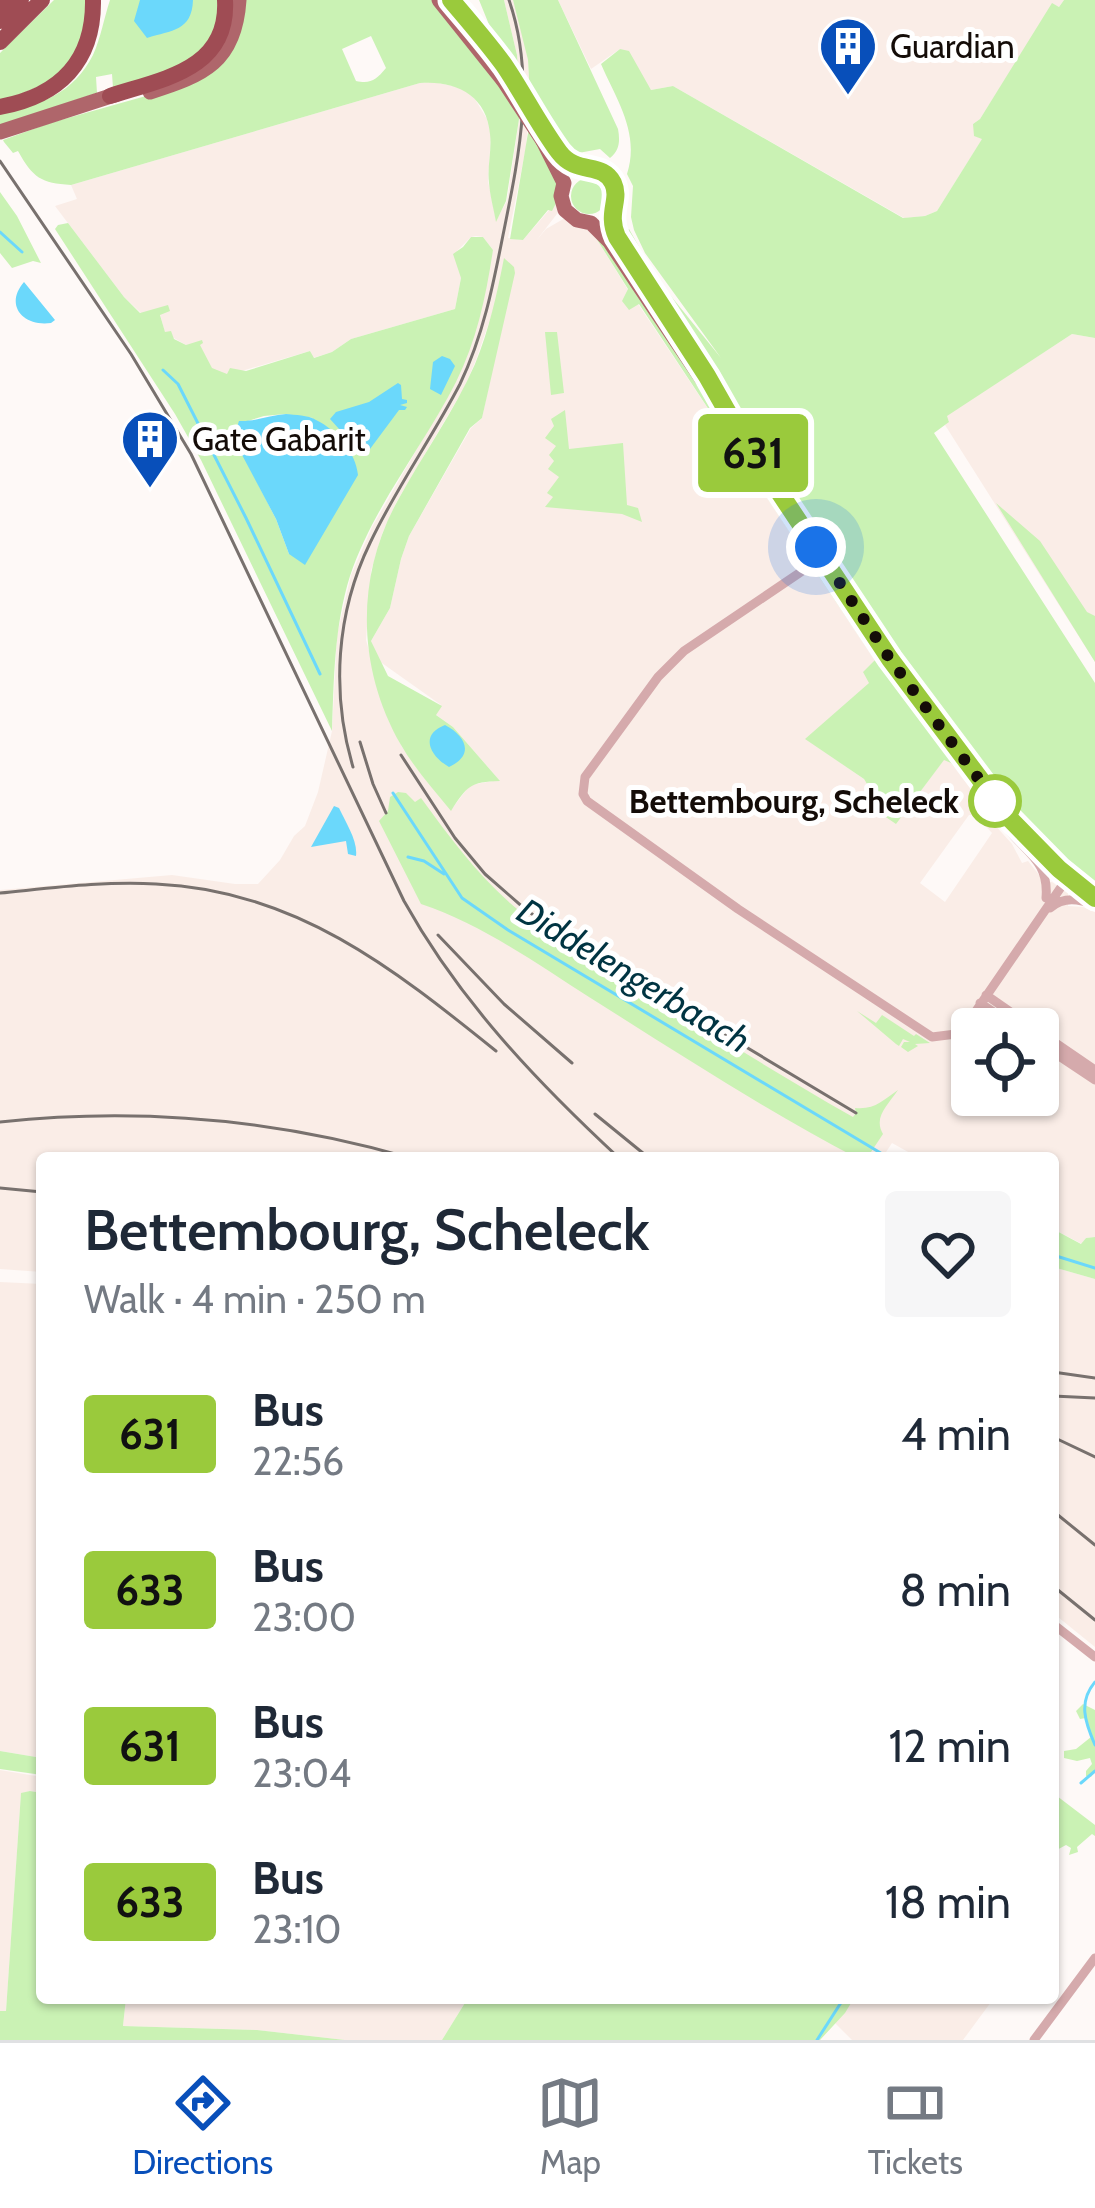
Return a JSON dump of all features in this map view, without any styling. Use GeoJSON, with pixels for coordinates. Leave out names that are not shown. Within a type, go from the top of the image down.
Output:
{"type":"FeatureCollection","features":[{"type":"Feature","properties":{"kind":"highway"},"geometry":{"type":"LineString","coordinates":[[0,21],[21,0]]}},
{"type":"Feature","properties":{"kind":"highway"},"geometry":{"type":"LineString","coordinates":[[0,42],[42,0]]}},
{"type":"Feature","properties":{"kind":"highway"},"geometry":{"type":"LineString","coordinates":[[8,105],[49,90],[73,69],[89,37],[93,0]]}},
{"type":"Feature","properties":{"kind":"highway"},"geometry":{"type":"LineString","coordinates":[[8,105],[49,95],[80,67],[104,0]]}},
{"type":"Feature","properties":{"kind":"highway"},"geometry":{"type":"LineString","coordinates":[[110,96],[168,77],[204,58],[222,35],[231,0]]}},
{"type":"Feature","properties":{"kind":"main road"},"geometry":{"type":"LineString","coordinates":[[0,132],[201,74],[230,43],[235,29],[231,0]]}},
{"type":"Feature","properties":{"kind":"main road"},"geometry":{"type":"LineString","coordinates":[[440,0],[503,71]]}},
{"type":"Feature","properties":{"kind":"main road"},"geometry":{"type":"LineString","coordinates":[[451,0],[542,132],[582,169]]}},
{"type":"Feature","properties":{"kind":"main road"},"geometry":{"type":"LineString","coordinates":[[82,107],[110,96]]}},
{"type":"Feature","properties":{"kind":"main road"},"geometry":{"type":"LineString","coordinates":[[542,132],[564,183]]}},
{"type":"Feature","properties":{"kind":"main road"},"geometry":{"type":"LineString","coordinates":[[592,223],[610,212],[616,197],[612,181],[598,170],[582,169],[564,183],[561,196],[566,210],[577,220],[592,223],[610,242],[890,659],[995,802],[1095,902]]}},
{"type":"Feature","properties":{"kind":"main road"},"geometry":{"type":"LineString","coordinates":[[610,212],[617,237],[736,427]]}},
{"type":"Feature","properties":{"kind":"street"},"geometry":{"type":"LineString","coordinates":[[823,557],[684,650],[658,677],[585,777],[587,801],[738,910],[932,1037],[956,1034],[965,1027],[1055,903],[1068,899],[1095,902]]}},
{"type":"Feature","properties":{"kind":"street"},"geometry":{"type":"LineString","coordinates":[[995,802],[1004,825],[1041,865],[1046,898]]}},
{"type":"Feature","properties":{"kind":"street"},"geometry":{"type":"LineString","coordinates":[[985,999],[1066,875]]}},
{"type":"Feature","properties":{"kind":"street"},"geometry":{"type":"LineString","coordinates":[[1000,1008],[985,999],[976,1000],[1066,875]]}},
{"type":"Feature","properties":{"kind":"street"},"geometry":{"type":"LineString","coordinates":[[985,999],[995,1008]]}},
{"type":"Feature","properties":{"kind":"street"},"geometry":{"type":"LineString","coordinates":[[1059,1045],[1095,1070]]}},
{"type":"Feature","properties":{"kind":"street"},"geometry":{"type":"LineString","coordinates":[[1059,1056],[1095,1080]]}},
{"type":"Feature","properties":{"kind":"street"},"geometry":{"type":"LineString","coordinates":[[1059,1629],[1095,1658]]}},
{"type":"Feature","properties":{"kind":"street"},"geometry":{"type":"LineString","coordinates":[[1034,2040],[1095,1958]]}},
{"type":"Feature","properties":{"kind":"shaded area"},"geometry":{"type":"Polygon","coordinates":[[[504,0],[513,0],[528,60],[530,97],[526,147],[508,238],[523,240],[557,201],[560,210],[536,241],[565,218],[591,230],[633,306],[638,304],[805,554],[816,547],[830,567],[819,575],[875,660],[870,683],[806,739],[864,779],[902,816],[944,759],[951,763],[983,797],[984,813],[1022,863],[1028,861],[1044,881],[1068,893],[1068,906],[1095,912],[1095,1237],[1082,1244],[1059,1232],[1059,1152],[908,1152],[892,1143],[886,1152],[36,1152],[36,1272],[0,1269],[0,890],[172,875],[258,884],[280,860],[305,826],[318,792],[332,731],[337,635],[351,575],[372,527],[467,356],[493,250],[483,237],[476,236],[457,251],[461,278],[455,309],[351,339],[313,358],[310,351],[228,375],[212,369],[199,344],[186,345],[165,333],[160,314],[141,313],[124,297],[55,206],[77,199],[71,185],[433,82],[463,88],[473,96],[491,135],[488,181],[496,220],[507,201],[520,113],[517,55],[504,0]],[[505,259],[495,305],[464,388],[396,503],[371,571],[366,640],[388,719],[402,747],[451,810],[470,785],[499,780],[453,727],[435,714],[441,705],[379,661],[371,641],[390,608],[409,536],[471,428],[482,418],[513,272],[505,259]],[[969,815],[920,883],[945,902],[992,833],[975,815],[969,815]]]}},
{"type":"Feature","properties":{"kind":"shaded area"},"geometry":{"type":"Polygon","coordinates":[[[558,0],[1064,0],[1059,7],[1053,4],[973,124],[983,138],[937,211],[904,218],[673,86],[651,90],[620,49],[591,69],[558,0]]]}},
{"type":"Feature","properties":{"kind":"shaded area"},"geometry":{"type":"Polygon","coordinates":[[[1072,334],[1095,338],[1095,662],[945,425],[946,416],[1072,334]]]}},
{"type":"Feature","properties":{"kind":"shaded area"},"geometry":{"type":"Polygon","coordinates":[[[1059,1269],[1095,1279],[1095,1647],[1059,1618],[1059,1269]]]}},
{"type":"Feature","properties":{"kind":"shaded area"},"geometry":{"type":"Polygon","coordinates":[[[0,1282],[36,1284],[36,1757],[0,1751],[0,1282]]]}},
{"type":"Feature","properties":{"kind":"shaded area"},"geometry":{"type":"Polygon","coordinates":[[[0,1770],[36,1776],[36,1792],[21,1794],[6,2012],[0,2011],[0,1770]]]}},
{"type":"Feature","properties":{"kind":"shaded area"},"geometry":{"type":"Polygon","coordinates":[[[125,2004],[464,2004],[442,2040],[345,2040],[257,2030],[123,2026],[125,2004]]]}},
{"type":"Feature","properties":{"kind":"shaded area"},"geometry":{"type":"Polygon","coordinates":[[[849,2004],[990,2004],[963,2040],[852,2040],[835,2023],[849,2004]]]}},
{"type":"Feature","properties":{"kind":"green space"},"geometry":{"type":"Polygon","coordinates":[[[54,0],[89,0],[85,37],[58,78],[0,103],[0,53],[54,0]]]}},
{"type":"Feature","properties":{"kind":"green space"},"geometry":{"type":"Polygon","coordinates":[[[110,0],[218,0],[217,21],[210,38],[185,62],[113,88],[112,74],[96,77],[97,93],[0,125],[0,112],[42,101],[76,79],[93,55],[110,0]]]}},
{"type":"Feature","properties":{"kind":"green space"},"geometry":{"type":"Polygon","coordinates":[[[244,0],[433,0],[520,113],[506,201],[496,222],[489,183],[488,120],[476,100],[445,84],[420,83],[71,185],[39,177],[3,140],[185,85],[244,0]],[[371,36],[342,49],[356,81],[373,80],[386,68],[371,36]]]}},
{"type":"Feature","properties":{"kind":"green space"},"geometry":{"type":"Polygon","coordinates":[[[479,0],[504,0],[519,80],[501,54],[479,0]]]}},
{"type":"Feature","properties":{"kind":"green space"},"geometry":{"type":"Polygon","coordinates":[[[513,0],[558,0],[618,129],[618,145],[610,158],[600,149],[567,151],[530,97],[528,60],[513,0]]]}},
{"type":"Feature","properties":{"kind":"green space"},"geometry":{"type":"Polygon","coordinates":[[[1064,0],[1095,0],[1095,338],[1072,334],[947,416],[949,422],[934,433],[1095,683],[1095,888],[1026,825],[924,696],[620,236],[629,229],[658,280],[721,358],[645,253],[634,230],[633,186],[627,174],[629,131],[601,64],[620,49],[629,51],[651,90],[673,86],[903,218],[925,216],[937,211],[982,139],[974,136],[973,124],[1052,3],[1059,7],[1064,0]]]}},
{"type":"Feature","properties":{"kind":"green space"},"geometry":{"type":"Polygon","coordinates":[[[529,127],[572,168],[552,211],[523,240],[510,239],[529,127]]]}},
{"type":"Feature","properties":{"kind":"green space"},"geometry":{"type":"Polygon","coordinates":[[[589,178],[602,183],[607,196],[602,209],[589,214],[576,209],[571,196],[576,183],[589,178]]]}},
{"type":"Feature","properties":{"kind":"green space"},"geometry":{"type":"Polygon","coordinates":[[[0,192],[41,263],[12,268],[0,253],[0,192]]]}},
{"type":"Feature","properties":{"kind":"green space"},"geometry":{"type":"Polygon","coordinates":[[[68,223],[140,313],[168,305],[170,311],[160,315],[165,332],[171,331],[174,339],[186,345],[202,340],[212,368],[227,374],[230,368],[246,371],[310,351],[314,358],[351,339],[455,309],[461,278],[453,254],[471,237],[483,237],[493,250],[480,318],[463,366],[385,501],[350,576],[338,634],[332,731],[201,460],[55,229],[68,223]],[[285,414],[238,424],[242,453],[289,554],[313,418],[285,414]]]}},
{"type":"Feature","properties":{"kind":"green space"},"geometry":{"type":"Polygon","coordinates":[[[591,230],[811,551],[805,555],[639,304],[629,310],[622,301],[628,289],[591,230]]]}},
{"type":"Feature","properties":{"kind":"green space"},"geometry":{"type":"Polygon","coordinates":[[[504,258],[515,273],[482,418],[470,428],[409,536],[390,608],[371,641],[388,676],[442,706],[436,715],[453,727],[500,781],[470,787],[451,811],[406,754],[386,716],[369,654],[368,591],[374,560],[398,500],[475,364],[504,258]]]}},
{"type":"Feature","properties":{"kind":"green space"},"geometry":{"type":"Polygon","coordinates":[[[545,332],[557,332],[564,393],[551,395],[545,332]]]}},
{"type":"Feature","properties":{"kind":"green space"},"geometry":{"type":"Polygon","coordinates":[[[565,410],[569,449],[623,443],[627,505],[638,508],[642,522],[622,514],[545,507],[553,497],[547,493],[559,477],[548,469],[554,461],[549,455],[556,446],[545,438],[554,426],[551,419],[565,410]]]}},
{"type":"Feature","properties":{"kind":"green space"},"geometry":{"type":"Polygon","coordinates":[[[996,503],[1040,541],[1087,612],[1095,616],[1095,662],[996,503]]]}},
{"type":"Feature","properties":{"kind":"green space"},"geometry":{"type":"Polygon","coordinates":[[[823,572],[929,729],[970,781],[944,760],[896,824],[871,807],[864,779],[805,739],[869,683],[863,672],[875,660],[818,575],[823,572]]]}},
{"type":"Feature","properties":{"kind":"green space"},"geometry":{"type":"Polygon","coordinates":[[[398,792],[415,802],[421,798],[485,879],[544,930],[853,1117],[855,1108],[873,1106],[898,1090],[883,1111],[883,1134],[871,1152],[846,1152],[755,1101],[508,945],[421,904],[379,821],[388,811],[390,797],[398,792]]]}},
{"type":"Feature","properties":{"kind":"green space"},"geometry":{"type":"Polygon","coordinates":[[[857,1011],[876,1023],[882,1015],[930,1043],[915,1044],[918,1046],[908,1052],[901,1047],[910,1042],[903,1039],[899,1046],[857,1011]]]}},
{"type":"Feature","properties":{"kind":"green space"},"geometry":{"type":"Polygon","coordinates":[[[1059,1232],[1081,1244],[1095,1237],[1095,1279],[1059,1269],[1059,1232]]]}},
{"type":"Feature","properties":{"kind":"green space"},"geometry":{"type":"Polygon","coordinates":[[[1083,1704],[1095,1710],[1095,1771],[1091,1777],[1086,1776],[1090,1758],[1064,1758],[1064,1751],[1076,1749],[1091,1737],[1086,1718],[1080,1719],[1076,1711],[1083,1704]]]}},
{"type":"Feature","properties":{"kind":"green space"},"geometry":{"type":"Polygon","coordinates":[[[0,1751],[36,1757],[36,1774],[0,1769],[0,1751]]]}},
{"type":"Feature","properties":{"kind":"green space"},"geometry":{"type":"Polygon","coordinates":[[[36,1792],[36,2004],[125,2004],[123,2026],[257,2030],[345,2040],[0,2040],[21,1793],[36,1792]]]}},
{"type":"Feature","properties":{"kind":"green space"},"geometry":{"type":"Polygon","coordinates":[[[1059,1798],[1095,1825],[1095,1836],[1077,1847],[1078,1852],[1069,1855],[1071,1848],[1059,1849],[1059,1798]]]}},
{"type":"Feature","properties":{"kind":"green space"},"geometry":{"type":"Polygon","coordinates":[[[464,2004],[850,2004],[820,2040],[442,2040],[464,2004]]]}},
{"type":"Feature","properties":{"kind":"water"},"geometry":{"type":"Polygon","coordinates":[[[140,0],[193,0],[185,24],[147,38],[134,21],[140,0]]]}},
{"type":"Feature","properties":{"kind":"water"},"geometry":{"type":"Polygon","coordinates":[[[24,282],[55,320],[51,323],[32,322],[20,313],[16,299],[24,282]]]}},
{"type":"Feature","properties":{"kind":"water"},"geometry":{"type":"Polygon","coordinates":[[[442,356],[455,366],[441,395],[430,389],[433,362],[442,356]]]}},
{"type":"Feature","properties":{"kind":"water"},"geometry":{"type":"Polygon","coordinates":[[[398,383],[402,399],[407,400],[400,405],[407,407],[399,410],[370,449],[360,452],[330,419],[398,383]]]}},
{"type":"Feature","properties":{"kind":"water"},"geometry":{"type":"Polygon","coordinates":[[[286,414],[324,424],[344,443],[358,475],[305,565],[289,554],[241,453],[239,421],[286,414]]]}},
{"type":"Feature","properties":{"kind":"water"},"geometry":{"type":"Polygon","coordinates":[[[445,725],[465,746],[462,757],[449,767],[430,746],[432,734],[445,725]]]}},
{"type":"Feature","properties":{"kind":"water"},"geometry":{"type":"Polygon","coordinates":[[[334,806],[351,832],[356,856],[348,854],[346,841],[311,847],[334,806]]]}},
{"type":"Feature","properties":{"kind":"waterway","name":"Diddelengerbaach"},"geometry":{"type":"LineString","coordinates":[[0,232],[22,252]]}},
{"type":"Feature","properties":{"kind":"waterway","name":"Diddelengerbaach"},"geometry":{"type":"LineString","coordinates":[[163,370],[178,384],[320,674]]}},
{"type":"Feature","properties":{"kind":"waterway","name":"Diddelengerbaach"},"geometry":{"type":"LineString","coordinates":[[393,793],[462,898],[879,1152]]}},
{"type":"Feature","properties":{"kind":"waterway"},"geometry":{"type":"LineString","coordinates":[[408,857],[444,874]]}},
{"type":"Feature","properties":{"kind":"waterway","name":"Diddelengerbaach"},"geometry":{"type":"LineString","coordinates":[[1059,1257],[1095,1268]]}},
{"type":"Feature","properties":{"kind":"waterway"},"geometry":{"type":"LineString","coordinates":[[1095,1682],[1086,1697],[1085,1712],[1095,1745]]}},
{"type":"Feature","properties":{"kind":"waterway"},"geometry":{"type":"LineString","coordinates":[[1081,1783],[1095,1771]]}},
{"type":"Feature","properties":{"kind":"waterway"},"geometry":{"type":"LineString","coordinates":[[817,2040],[840,2004]]}},
{"type":"Feature","properties":{"kind":"railway"},"geometry":{"type":"LineString","coordinates":[[353,767],[340,682],[350,597],[380,523],[468,366],[499,254],[522,117],[522,59],[509,0]]}},
{"type":"Feature","properties":{"kind":"railway"},"geometry":{"type":"LineString","coordinates":[[0,161],[131,354],[191,454],[404,901],[426,937],[501,1038],[613,1152]]}},
{"type":"Feature","properties":{"kind":"railway"},"geometry":{"type":"LineString","coordinates":[[360,742],[386,813]]}},
{"type":"Feature","properties":{"kind":"railway"},"geometry":{"type":"LineString","coordinates":[[401,755],[455,838],[485,874],[525,909],[574,944],[856,1113]]}},
{"type":"Feature","properties":{"kind":"railway"},"geometry":{"type":"LineString","coordinates":[[0,893],[136,883],[206,889],[253,901],[298,918],[380,963],[496,1051]]}},
{"type":"Feature","properties":{"kind":"railway"},"geometry":{"type":"LineString","coordinates":[[438,935],[504,1004],[572,1063]]}},
{"type":"Feature","properties":{"kind":"railway"},"geometry":{"type":"LineString","coordinates":[[595,1114],[642,1152]]}},
{"type":"Feature","properties":{"kind":"railway"},"geometry":{"type":"LineString","coordinates":[[0,1122],[104,1116],[206,1120],[309,1134],[386,1152]]}},
{"type":"Feature","properties":{"kind":"railway"},"geometry":{"type":"LineString","coordinates":[[0,1188],[36,1191]]}},
{"type":"Feature","properties":{"kind":"railway"},"geometry":{"type":"LineString","coordinates":[[1059,1373],[1095,1378]]}},
{"type":"Feature","properties":{"kind":"railway"},"geometry":{"type":"LineString","coordinates":[[1059,1396],[1095,1398]]}},
{"type":"Feature","properties":{"kind":"railway"},"geometry":{"type":"LineString","coordinates":[[1059,1440],[1095,1457]]}},
{"type":"Feature","properties":{"kind":"railway"},"geometry":{"type":"LineString","coordinates":[[1059,1516],[1095,1545]]}},
{"type":"Feature","properties":{"kind":"railway"},"geometry":{"type":"LineString","coordinates":[[1059,1591],[1095,1620]]}},
{"type":"Feature","properties":{"kind":"bus line","name":"631"},"geometry":{"type":"LineString","coordinates":[[451,0],[502,63],[560,153],[582,169],[598,170],[612,181],[616,197],[610,212],[617,237],[890,659],[1010,819],[1095,898]]}},
{"type":"Feature","properties":{"kind":"place","name":"Guardian"},"geometry":{"type":"Point","coordinates":[848,97]}},
{"type":"Feature","properties":{"kind":"place","name":"Gate Gabarit"},"geometry":{"type":"Point","coordinates":[150,490]}},
{"type":"Feature","properties":{"kind":"place","name":"Bettembourg, Scheleck"},"geometry":{"type":"Point","coordinates":[995,801]}},
{"type":"Feature","properties":{"kind":"route"},"geometry":{"type":"LineString","coordinates":[[816,547],[890,659],[995,801]]}}]}
